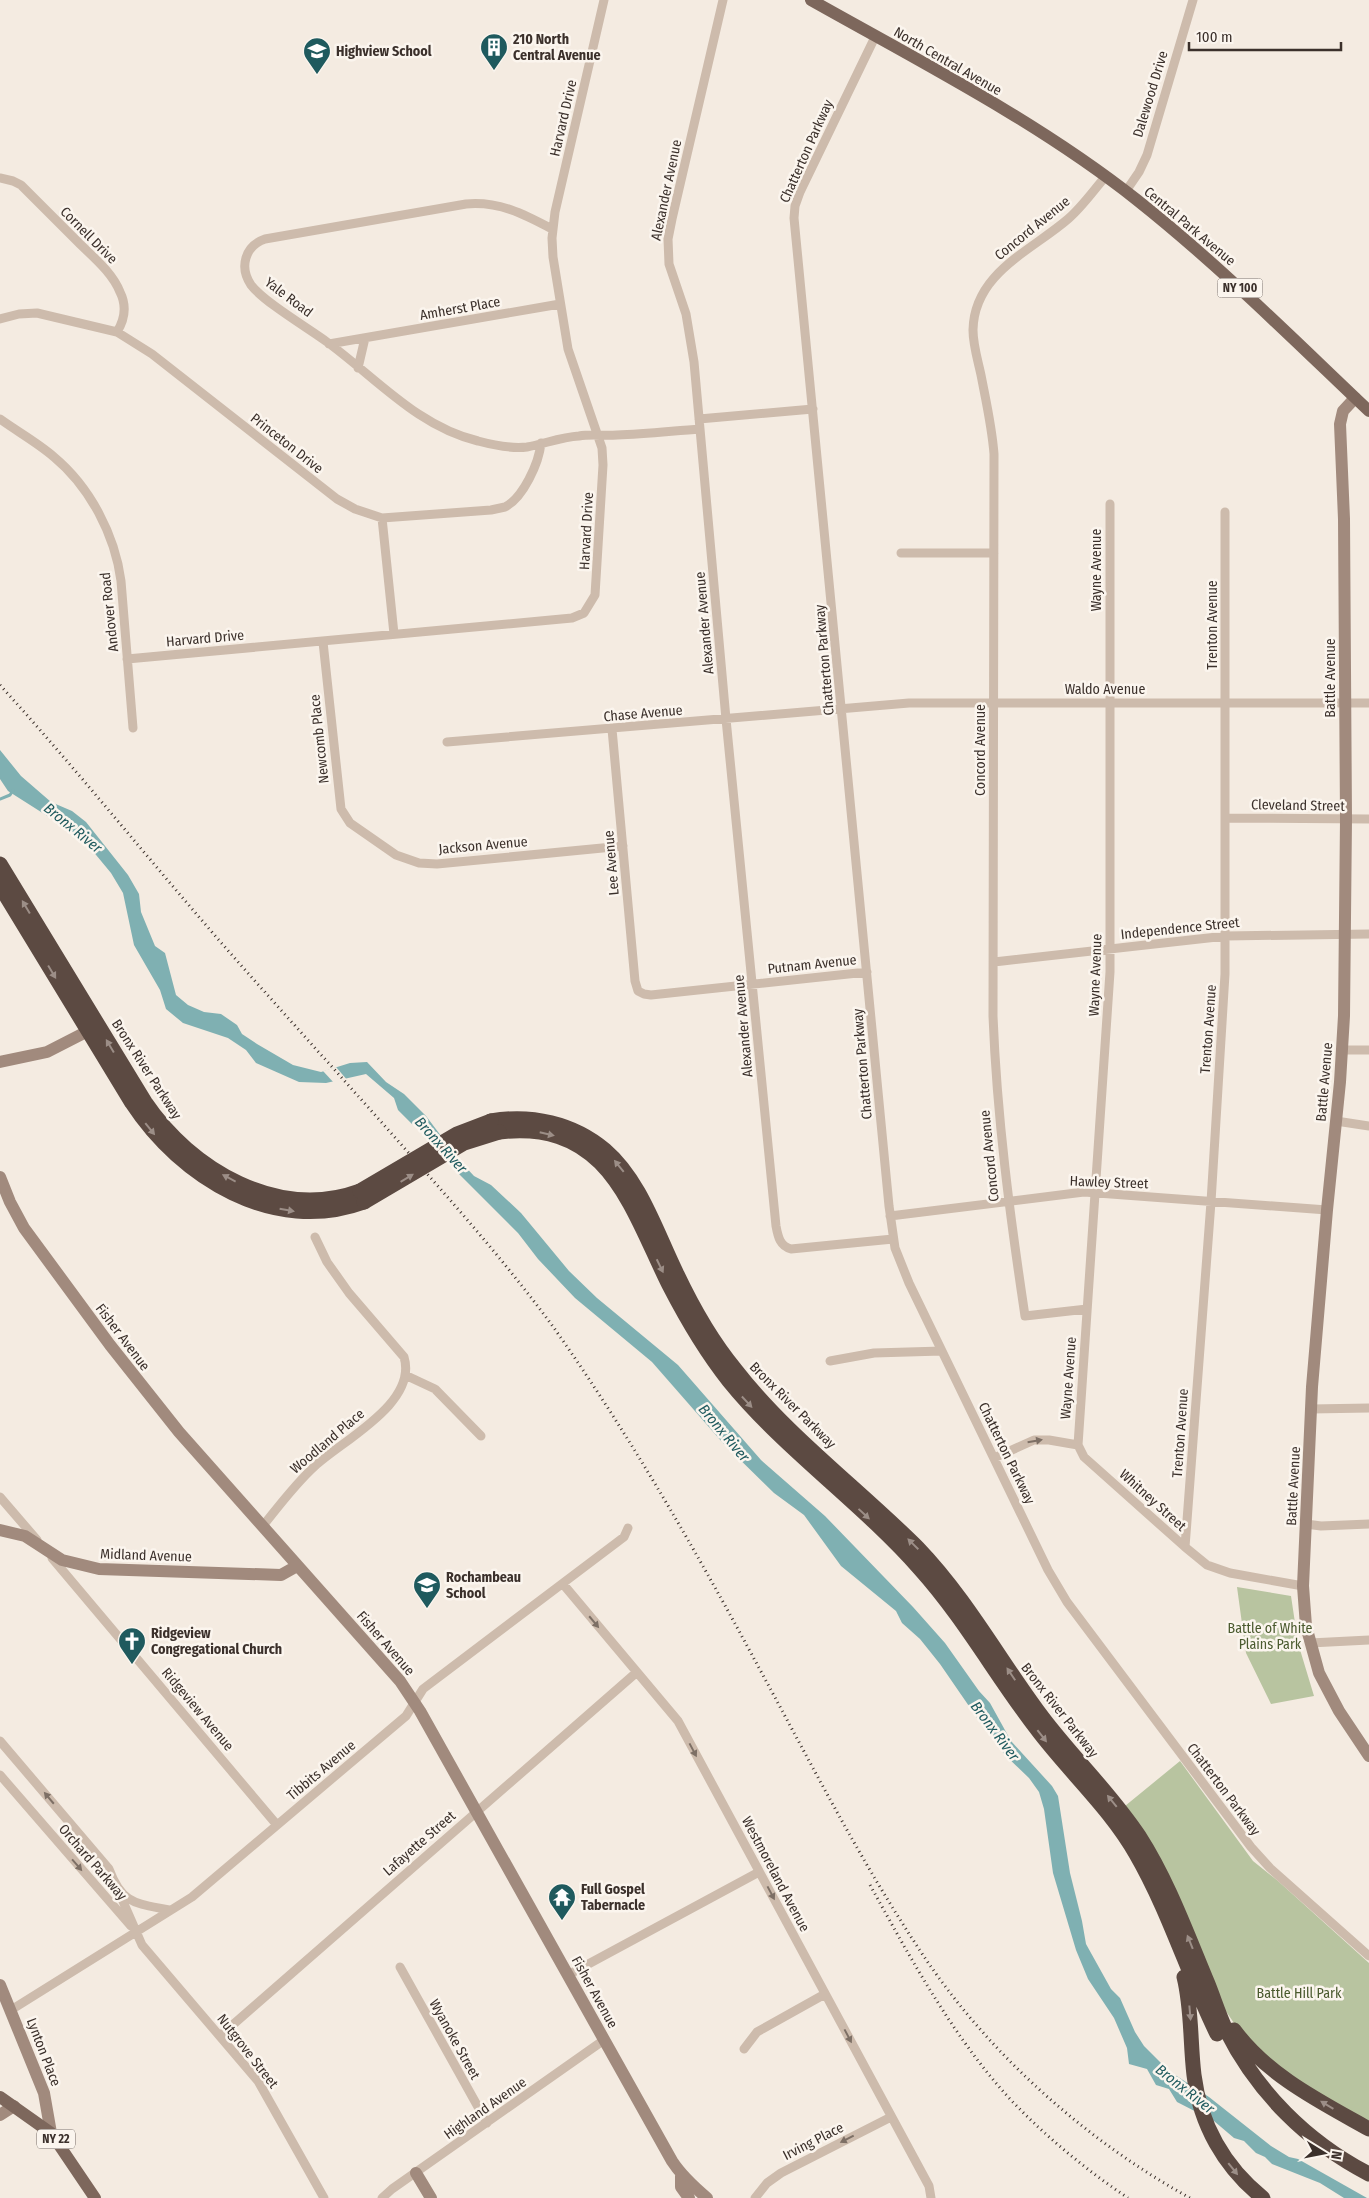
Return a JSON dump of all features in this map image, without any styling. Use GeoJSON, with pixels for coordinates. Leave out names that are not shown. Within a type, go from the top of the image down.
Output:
{"type":"FeatureCollection","features":[{"type":"Feature","properties":{"kind":"highway","name":"Bronx River Parkway"},"geometry":{"type":"LineString","coordinates":[[0,864],[140,1094],[155,1116],[180,1144],[200,1160],[230,1179],[280,1197],[305,1201],[362,1196]]}},
{"type":"Feature","properties":{"kind":"highway","name":"Bronx River Parkway"},"geometry":{"type":"LineString","coordinates":[[0,886],[147,1125],[178,1157],[207,1179],[248,1199],[292,1211],[329,1211],[362,1196],[495,1126],[526,1119],[554,1123],[587,1138],[616,1161],[636,1190],[692,1304],[736,1371],[765,1404],[902,1533],[933,1566],[976,1621],[1047,1724],[1129,1822],[1165,1884],[1233,2043],[1249,2070],[1270,2098],[1310,2136],[1369,2174]]}},
{"type":"Feature","properties":{"kind":"highway","name":"Bronx River Parkway"},"geometry":{"type":"LineString","coordinates":[[495,1126],[555,1136],[586,1151],[607,1169],[627,1197],[687,1318],[727,1379],[776,1430],[906,1554],[936,1588],[1040,1733],[1124,1835],[1143,1867],[1216,2031],[1234,2064],[1252,2090],[1277,2118],[1305,2143],[1335,2165],[1369,2184]]}},
{"type":"Feature","properties":{"kind":"highway"},"geometry":{"type":"LineString","coordinates":[[1173,1932],[1188,1996],[1194,2076],[1200,2105],[1210,2134],[1231,2167],[1247,2185],[1263,2198]]}},
{"type":"Feature","properties":{"kind":"highway"},"geometry":{"type":"LineString","coordinates":[[1209,1988],[1230,2024],[1256,2055],[1295,2086],[1369,2129]]}},
{"type":"Feature","properties":{"kind":"main road","name":"North Central Avenue"},"geometry":{"type":"LineString","coordinates":[[814,2],[994,104],[1063,147]]}},
{"type":"Feature","properties":{"kind":"main road","name":"Central Park Avenue"},"geometry":{"type":"LineString","coordinates":[[1063,147],[1126,191],[1210,260],[1355,398]]}},
{"type":"Feature","properties":{"kind":"main road","name":"NY 100"},"geometry":{"type":"LineString","coordinates":[[1355,398],[1369,411]]}},
{"type":"Feature","properties":{"kind":"main road","name":"NY 22"},"geometry":{"type":"LineString","coordinates":[[0,2097],[51,2133],[95,2198]]}},
{"type":"Feature","properties":{"kind":"street","name":"Harvard Drive"},"geometry":{"type":"LineString","coordinates":[[127,659],[572,618],[584,613],[592,602],[596,588],[603,465],[602,448],[571,362],[553,257],[552,229],[604,0]]}},
{"type":"Feature","properties":{"kind":"street","name":"Alexander Avenue"},"geometry":{"type":"LineString","coordinates":[[722,0],[672,219],[668,248],[670,270],[682,300],[689,329],[700,424],[726,719],[776,1226],[780,1241],[786,1248],[802,1250],[893,1239]]}},
{"type":"Feature","properties":{"kind":"street","name":"Dalewood Drive"},"geometry":{"type":"LineString","coordinates":[[1126,191],[1144,163],[1192,0]]}},
{"type":"Feature","properties":{"kind":"street","name":"Chatterton Parkway"},"geometry":{"type":"LineString","coordinates":[[875,36],[800,192],[794,212],[893,1239],[909,1283],[1048,1570],[1067,1602],[1251,1847],[1270,1868],[1369,1956]]}},
{"type":"Feature","properties":{"kind":"street","name":"Concord Avenue"},"geometry":{"type":"LineString","coordinates":[[1087,1309],[1025,1316],[1007,1200],[995,1072],[994,454],[991,426],[973,330],[976,310],[985,290],[998,273],[1023,250],[1068,219],[1106,176]]}},
{"type":"Feature","properties":{"kind":"street","name":"Cornell Drive"},"geometry":{"type":"LineString","coordinates":[[0,178],[21,185],[114,280],[120,290],[124,306],[124,320],[117,332]]}},
{"type":"Feature","properties":{"kind":"street","name":"Yale Road"},"geometry":{"type":"LineString","coordinates":[[552,229],[506,207],[482,202],[272,237],[253,244],[245,260],[246,272],[251,284],[261,295],[329,344],[420,415],[461,437],[507,446],[526,447],[578,436],[700,424],[813,409]]}},
{"type":"Feature","properties":{"kind":"street","name":"Amherst Place"},"geometry":{"type":"LineString","coordinates":[[329,344],[560,304]]}},
{"type":"Feature","properties":{"kind":"street","name":"Princeton Drive"},"geometry":{"type":"LineString","coordinates":[[0,319],[19,314],[37,313],[117,332],[152,354],[337,498],[360,511],[382,518],[491,510],[511,504],[523,491],[540,452],[541,443]]}},
{"type":"Feature","properties":{"kind":"street"},"geometry":{"type":"LineString","coordinates":[[358,368],[365,338]]}},
{"type":"Feature","properties":{"kind":"street","name":"Battle Avenue"},"geometry":{"type":"LineString","coordinates":[[1355,398],[1343,411],[1340,424],[1344,519],[1346,819],[1343,1050],[1327,1210],[1311,1409],[1304,1586],[1305,1616],[1310,1644],[1319,1673],[1331,1697],[1369,1756]]}},
{"type":"Feature","properties":{"kind":"street","name":"Andover Road"},"geometry":{"type":"LineString","coordinates":[[0,419],[54,457],[76,481],[103,523],[120,571],[133,728]]}},
{"type":"Feature","properties":{"kind":"street","name":"Wayne Avenue"},"geometry":{"type":"LineString","coordinates":[[1078,1445],[1111,949],[1110,504]]}},
{"type":"Feature","properties":{"kind":"street","name":"Trenton Avenue"},"geometry":{"type":"LineString","coordinates":[[1184,1547],[1224,1006],[1227,818],[1225,512]]}},
{"type":"Feature","properties":{"kind":"street"},"geometry":{"type":"LineString","coordinates":[[382,518],[394,634]]}},
{"type":"Feature","properties":{"kind":"street"},"geometry":{"type":"LineString","coordinates":[[901,553],[994,553]]}},
{"type":"Feature","properties":{"kind":"street","name":"Newcomb Place"},"geometry":{"type":"LineString","coordinates":[[323,642],[340,803],[346,820],[356,827]]}},
{"type":"Feature","properties":{"kind":"street","name":"Waldo Avenue"},"geometry":{"type":"LineString","coordinates":[[842,709],[909,703],[1369,703]]}},
{"type":"Feature","properties":{"kind":"street","name":"Chase Avenue"},"geometry":{"type":"LineString","coordinates":[[447,742],[842,709]]}},
{"type":"Feature","properties":{"kind":"street","name":"Lee Avenue"},"geometry":{"type":"LineString","coordinates":[[612,729],[635,981],[641,993]]}},
{"type":"Feature","properties":{"kind":"street","name":"Cleveland Street"},"geometry":{"type":"LineString","coordinates":[[1227,818],[1369,819]]}},
{"type":"Feature","properties":{"kind":"street","name":"Jackson Avenue"},"geometry":{"type":"LineString","coordinates":[[356,827],[402,858],[428,864],[623,846]]}},
{"type":"Feature","properties":{"kind":"street","name":"Independence Street"},"geometry":{"type":"LineString","coordinates":[[994,962],[1226,936],[1369,934]]}},
{"type":"Feature","properties":{"kind":"street","name":"Putnam Avenue"},"geometry":{"type":"LineString","coordinates":[[641,993],[651,994],[867,972]]}},
{"type":"Feature","properties":{"kind":"street"},"geometry":{"type":"LineString","coordinates":[[0,1062],[46,1052],[88,1031]]}},
{"type":"Feature","properties":{"kind":"street"},"geometry":{"type":"LineString","coordinates":[[1343,1050],[1369,1050]]}},
{"type":"Feature","properties":{"kind":"street"},"geometry":{"type":"LineString","coordinates":[[1336,1121],[1369,1126]]}},
{"type":"Feature","properties":{"kind":"street","name":"Fisher Avenue"},"geometry":{"type":"LineString","coordinates":[[0,1177],[10,1202],[24,1228],[110,1345],[179,1432],[395,1675],[415,1702],[681,2176],[681,2187],[689,2198]]}},
{"type":"Feature","properties":{"kind":"street","name":"Hawley Street"},"geometry":{"type":"LineString","coordinates":[[890,1216],[1073,1193],[1327,1210]]}},
{"type":"Feature","properties":{"kind":"street"},"geometry":{"type":"LineString","coordinates":[[315,1237],[327,1262],[349,1293],[404,1357],[405,1375],[435,1390],[481,1436]]}},
{"type":"Feature","properties":{"kind":"street"},"geometry":{"type":"LineString","coordinates":[[830,1360],[874,1353],[942,1351]]}},
{"type":"Feature","properties":{"kind":"street","name":"Woodland Place"},"geometry":{"type":"LineString","coordinates":[[262,1527],[301,1479],[387,1408],[402,1388],[405,1375]]}},
{"type":"Feature","properties":{"kind":"street"},"geometry":{"type":"LineString","coordinates":[[1311,1409],[1369,1408]]}},
{"type":"Feature","properties":{"kind":"street"},"geometry":{"type":"LineString","coordinates":[[994,1458],[1034,1440],[1049,1440],[1078,1445]]}},
{"type":"Feature","properties":{"kind":"street","name":"Whitney Street"},"geometry":{"type":"LineString","coordinates":[[1078,1445],[1084,1457],[1200,1560],[1222,1571],[1304,1586]]}},
{"type":"Feature","properties":{"kind":"street","name":"Ridgeview Avenue"},"geometry":{"type":"LineString","coordinates":[[0,1498],[277,1825]]}},
{"type":"Feature","properties":{"kind":"street"},"geometry":{"type":"LineString","coordinates":[[1306,1524],[1369,1524]]}},
{"type":"Feature","properties":{"kind":"street","name":"Tibbits Avenue"},"geometry":{"type":"LineString","coordinates":[[11,2010],[192,1897],[406,1716],[423,1689],[624,1537],[628,1528]]}},
{"type":"Feature","properties":{"kind":"street","name":"Midland Avenue"},"geometry":{"type":"LineString","coordinates":[[0,1530],[25,1536],[62,1560],[112,1570],[280,1575],[297,1566]]}},
{"type":"Feature","properties":{"kind":"street","name":"Westmoreland Avenue"},"geometry":{"type":"LineString","coordinates":[[563,1584],[678,1721],[891,2116],[928,2186],[932,2198]]}},
{"type":"Feature","properties":{"kind":"street"},"geometry":{"type":"LineString","coordinates":[[1310,1644],[1369,1640]]}},
{"type":"Feature","properties":{"kind":"street","name":"Lafayette Street"},"geometry":{"type":"LineString","coordinates":[[220,2036],[637,1672]]}},
{"type":"Feature","properties":{"kind":"street","name":"Orchard Parkway"},"geometry":{"type":"LineString","coordinates":[[0,1741],[109,1869],[136,1932]]}},
{"type":"Feature","properties":{"kind":"street","name":"Orchard Parkway"},"geometry":{"type":"LineString","coordinates":[[0,1775],[136,1932]]}},
{"type":"Feature","properties":{"kind":"street"},"geometry":{"type":"LineString","coordinates":[[568,1975],[759,1872]]}},
{"type":"Feature","properties":{"kind":"street","name":"Orchard Parkway"},"geometry":{"type":"LineString","coordinates":[[118,1890],[128,1899],[169,1910]]}},
{"type":"Feature","properties":{"kind":"street","name":"Nutgrove Street"},"geometry":{"type":"LineString","coordinates":[[136,1932],[142,1945],[258,2081],[324,2198]]}},
{"type":"Feature","properties":{"kind":"street","name":"Wyanoke Street"},"geometry":{"type":"LineString","coordinates":[[400,1967],[487,2123]]}},
{"type":"Feature","properties":{"kind":"street","name":"Lynton Place"},"geometry":{"type":"LineString","coordinates":[[0,1985],[44,2093],[51,2133]]}},
{"type":"Feature","properties":{"kind":"street"},"geometry":{"type":"LineString","coordinates":[[744,2049],[756,2032],[825,1994]]}},
{"type":"Feature","properties":{"kind":"street","name":"Highland Avenue"},"geometry":{"type":"LineString","coordinates":[[382,2198],[392,2188],[416,2174],[604,2040]]}},
{"type":"Feature","properties":{"kind":"street"},"geometry":{"type":"LineString","coordinates":[[0,2115],[14,2106]]}},
{"type":"Feature","properties":{"kind":"street","name":"Irving Place"},"geometry":{"type":"LineString","coordinates":[[755,2198],[767,2183],[781,2173],[891,2116]]}},
{"type":"Feature","properties":{"kind":"street"},"geometry":{"type":"LineString","coordinates":[[416,2174],[430,2198]]}},
{"type":"Feature","properties":{"kind":"street","name":"Fisher Avenue"},"geometry":{"type":"LineString","coordinates":[[681,2176],[691,2181],[707,2198]]}},
{"type":"Feature","properties":{"kind":"green space","name":"Battle of White Plains Park"},"geometry":{"type":"Polygon","coordinates":[[[1237,1587],[1291,1596],[1298,1643],[1314,1696],[1271,1704],[1246,1653],[1237,1587]]]}},
{"type":"Feature","properties":{"kind":"green space","name":"Battle Hill Park"},"geometry":{"type":"Polygon","coordinates":[[[1180,1761],[1253,1861],[1369,1963],[1369,2125],[1282,2072],[1236,2026],[1221,2004],[1125,1806],[1180,1761]]]}},
{"type":"Feature","properties":{"kind":"water","name":"Bronx River"},"geometry":{"type":"Polygon","coordinates":[[[0,750],[21,776],[51,802],[72,811],[86,822],[128,875],[139,894],[141,912],[155,946],[165,953],[176,995],[188,1005],[204,1012],[221,1014],[237,1025],[242,1034],[293,1065],[321,1072],[350,1063],[367,1062],[386,1082],[404,1094],[426,1116],[460,1161],[474,1176],[491,1185],[521,1213],[569,1271],[597,1298],[678,1365],[761,1460],[825,1516],[913,1607],[945,1643],[979,1691],[990,1703],[1011,1741],[1052,1786],[1058,1796],[1070,1873],[1086,1944],[1111,1989],[1120,1998],[1135,2032],[1144,2046],[1169,2071],[1209,2097],[1271,2146],[1367,2198],[1344,2198],[1320,2183],[1272,2164],[1265,2157],[1256,2153],[1244,2141],[1234,2138],[1214,2121],[1177,2102],[1169,2089],[1156,2085],[1147,2069],[1129,2064],[1127,2048],[1114,2018],[1088,1979],[1076,1950],[1053,1873],[1044,1809],[1039,1792],[1029,1778],[1004,1754],[989,1729],[982,1725],[940,1664],[920,1639],[902,1623],[896,1611],[841,1566],[804,1515],[774,1493],[722,1442],[652,1362],[575,1298],[538,1259],[518,1233],[455,1170],[422,1127],[412,1124],[398,1110],[394,1098],[366,1074],[326,1083],[299,1082],[256,1063],[246,1050],[228,1038],[183,1023],[166,1009],[160,990],[134,945],[123,893],[111,873],[82,838],[8,791],[0,779],[0,750]]]}},
{"type":"Feature","properties":{"kind":"pier"},"geometry":{"type":"Polygon","coordinates":[[[336,1067],[348,1081],[335,1084],[323,1071],[336,1067]]]}},
{"type":"Feature","properties":{"kind":"waterway"},"geometry":{"type":"LineString","coordinates":[[0,799],[10,795],[13,790]]}},
{"type":"Feature","properties":{"kind":"railway"},"geometry":{"type":"LineString","coordinates":[[0,685],[223,944],[462,1214],[554,1328],[611,1413],[665,1500],[716,1589],[861,1855],[925,1958],[951,1994],[1011,2062],[1078,2123],[1114,2150],[1190,2198]]}},
{"type":"Feature","properties":{"kind":"railway"},"geometry":{"type":"LineString","coordinates":[[870,1885],[934,1996],[988,2074],[1009,2098],[1051,2139],[1081,2164],[1128,2198]]}},
{"type":"Feature","properties":{"kind":"place","name":"210 North Central Avenue"},"geometry":{"type":"Point","coordinates":[494,71]}},
{"type":"Feature","properties":{"kind":"place","name":"Highview School"},"geometry":{"type":"Point","coordinates":[317,75]}},
{"type":"Feature","properties":{"kind":"place","name":"Rochambeau School"},"geometry":{"type":"Point","coordinates":[427,1609]}},
{"type":"Feature","properties":{"kind":"place","name":"Ridgeview Congregational Church"},"geometry":{"type":"Point","coordinates":[132,1665]}},
{"type":"Feature","properties":{"kind":"place","name":"Full Gospel Tabernacle"},"geometry":{"type":"Point","coordinates":[562,1921]}}]}
